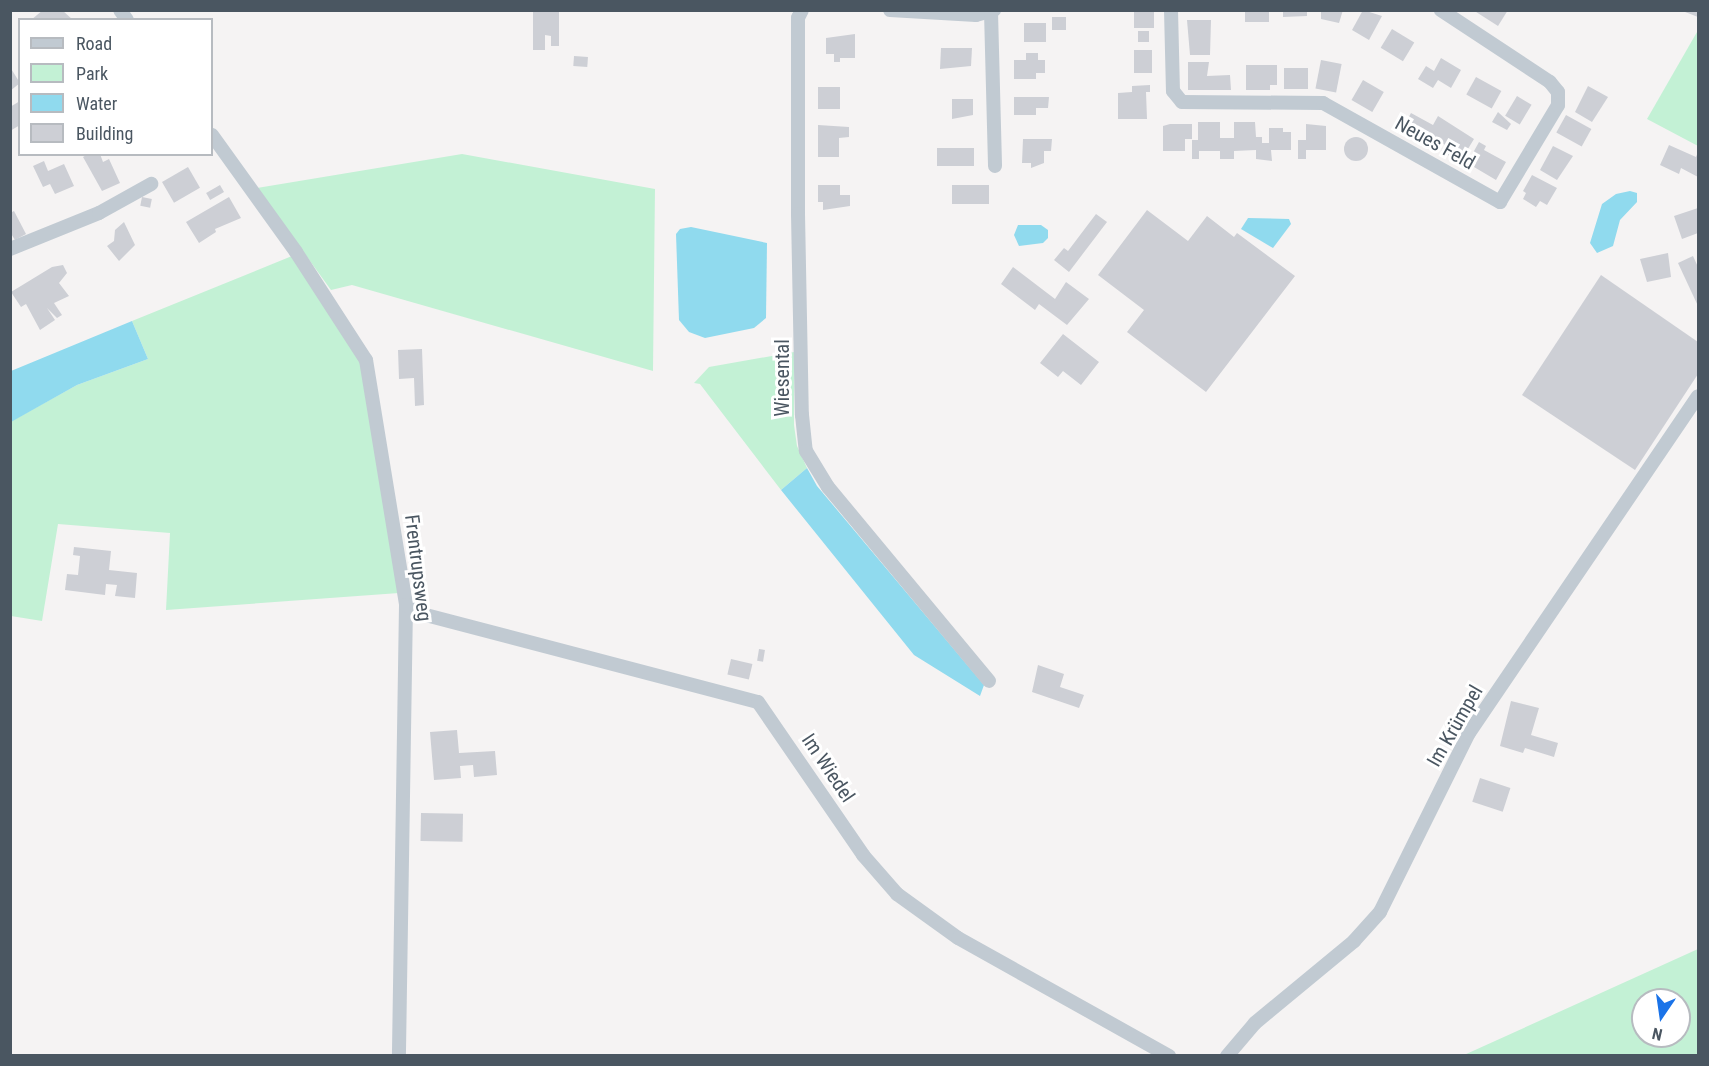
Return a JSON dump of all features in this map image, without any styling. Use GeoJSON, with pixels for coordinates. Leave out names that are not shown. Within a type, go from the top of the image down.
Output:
{"type":"FeatureCollection","features":[{"type":"Feature","properties":{"kind":"street","name":"Wiesental"},"geometry":{"type":"LineString","coordinates":[[802,10],[798,18],[798,214],[801,415],[806,452],[828,487],[989,681]]}},
{"type":"Feature","properties":{"kind":"street"},"geometry":{"type":"LineString","coordinates":[[890,10],[992,11],[995,166]]}},
{"type":"Feature","properties":{"kind":"street","name":"Neues Feld"},"geometry":{"type":"LineString","coordinates":[[1171,10],[1173,91],[1182,102],[1323,103],[1500,202],[1558,105],[1558,92],[1551,82],[1442,10]]}},
{"type":"Feature","properties":{"kind":"street","name":"Frentrupsweg"},"geometry":{"type":"LineString","coordinates":[[213,136],[364,351],[406,605],[399,1056]]}},
{"type":"Feature","properties":{"kind":"street"},"geometry":{"type":"LineString","coordinates":[[10,249],[99,213],[151,184]]}},
{"type":"Feature","properties":{"kind":"street","name":"Im Krümpel"},"geometry":{"type":"LineString","coordinates":[[1227,1056],[1255,1023],[1354,941],[1380,912],[1469,733],[1698,396]]}},
{"type":"Feature","properties":{"kind":"street","name":"Im Wiedel"},"geometry":{"type":"LineString","coordinates":[[406,605],[422,614],[758,702],[863,855],[897,894],[958,938],[1169,1056]]}},
{"type":"Feature","properties":{"kind":"green space"},"geometry":{"type":"Polygon","coordinates":[[[1698,33],[1698,146],[1647,119],[1698,33]]]}},
{"type":"Feature","properties":{"kind":"green space"},"geometry":{"type":"Polygon","coordinates":[[[462,154],[655,189],[653,371],[352,285],[331,290],[257,188],[462,154]]]}},
{"type":"Feature","properties":{"kind":"green space"},"geometry":{"type":"Polygon","coordinates":[[[292,256],[360,351],[399,593],[166,610],[170,533],[58,524],[42,621],[11,616],[10,422],[77,385],[148,359],[132,321],[292,256]]]}},
{"type":"Feature","properties":{"kind":"green space"},"geometry":{"type":"Polygon","coordinates":[[[794,352],[794,425],[797,446],[807,468],[781,490],[700,384],[694,383],[709,367],[794,352]]]}},
{"type":"Feature","properties":{"kind":"green space"},"geometry":{"type":"Polygon","coordinates":[[[1698,949],[1698,1055],[1464,1055],[1698,949]]]}},
{"type":"Feature","properties":{"kind":"water"},"geometry":{"type":"Polygon","coordinates":[[[1630,191],[1637,193],[1637,202],[1620,220],[1613,246],[1597,253],[1590,243],[1602,204],[1616,194],[1630,191]]]}},
{"type":"Feature","properties":{"kind":"water"},"geometry":{"type":"Polygon","coordinates":[[[1248,218],[1289,219],[1291,224],[1273,248],[1241,229],[1248,218]]]}},
{"type":"Feature","properties":{"kind":"water"},"geometry":{"type":"Polygon","coordinates":[[[1018,225],[1041,225],[1048,230],[1048,238],[1043,243],[1019,246],[1014,235],[1018,225]]]}},
{"type":"Feature","properties":{"kind":"water"},"geometry":{"type":"Polygon","coordinates":[[[691,227],[767,243],[766,318],[754,328],[705,338],[689,332],[679,320],[676,234],[680,229],[691,227]]]}},
{"type":"Feature","properties":{"kind":"water"},"geometry":{"type":"Polygon","coordinates":[[[132,321],[148,359],[77,385],[11,422],[11,371],[132,321]]]}},
{"type":"Feature","properties":{"kind":"water"},"geometry":{"type":"Polygon","coordinates":[[[807,468],[817,486],[984,685],[980,696],[914,655],[781,490],[807,468]]]}},
{"type":"Feature","properties":{"kind":"building"},"geometry":{"type":"Polygon","coordinates":[[[43,10],[62,10],[71,18],[33,18],[43,10]]]}},
{"type":"Feature","properties":{"kind":"building"},"geometry":{"type":"Polygon","coordinates":[[[533,10],[559,10],[559,46],[551,46],[551,36],[545,35],[545,50],[533,50],[533,10]]]}},
{"type":"Feature","properties":{"kind":"building"},"geometry":{"type":"Polygon","coordinates":[[[1134,10],[1154,10],[1154,28],[1134,28],[1134,10]]]}},
{"type":"Feature","properties":{"kind":"building"},"geometry":{"type":"Polygon","coordinates":[[[1245,10],[1269,10],[1269,22],[1245,22],[1245,10]]]}},
{"type":"Feature","properties":{"kind":"building"},"geometry":{"type":"Polygon","coordinates":[[[1283,10],[1307,10],[1307,16],[1283,17],[1283,10]]]}},
{"type":"Feature","properties":{"kind":"building"},"geometry":{"type":"Polygon","coordinates":[[[1321,10],[1343,10],[1339,23],[1321,19],[1321,10]]]}},
{"type":"Feature","properties":{"kind":"building"},"geometry":{"type":"Polygon","coordinates":[[[1363,10],[1382,16],[1369,40],[1352,30],[1363,10]]]}},
{"type":"Feature","properties":{"kind":"building"},"geometry":{"type":"Polygon","coordinates":[[[1473,10],[1508,10],[1498,26],[1473,10]]]}},
{"type":"Feature","properties":{"kind":"building"},"geometry":{"type":"Polygon","coordinates":[[[1680,10],[1698,10],[1698,17],[1680,10]]]}},
{"type":"Feature","properties":{"kind":"building"},"geometry":{"type":"Polygon","coordinates":[[[1052,17],[1066,17],[1066,30],[1052,30],[1052,17]]]}},
{"type":"Feature","properties":{"kind":"building"},"geometry":{"type":"Polygon","coordinates":[[[1187,20],[1211,20],[1210,55],[1190,55],[1187,20]]]}},
{"type":"Feature","properties":{"kind":"building"},"geometry":{"type":"Polygon","coordinates":[[[1024,23],[1046,23],[1046,42],[1024,42],[1024,23]]]}},
{"type":"Feature","properties":{"kind":"building"},"geometry":{"type":"Polygon","coordinates":[[[1392,29],[1414,42],[1403,61],[1381,48],[1392,29]]]}},
{"type":"Feature","properties":{"kind":"building"},"geometry":{"type":"Polygon","coordinates":[[[1138,31],[1149,31],[1149,42],[1138,42],[1138,31]]]}},
{"type":"Feature","properties":{"kind":"building"},"geometry":{"type":"Polygon","coordinates":[[[855,34],[855,58],[840,58],[840,62],[834,62],[834,54],[826,54],[826,38],[855,34]]]}},
{"type":"Feature","properties":{"kind":"building"},"geometry":{"type":"Polygon","coordinates":[[[941,48],[972,48],[971,66],[940,69],[941,48]]]}},
{"type":"Feature","properties":{"kind":"building"},"geometry":{"type":"Polygon","coordinates":[[[1134,50],[1152,50],[1152,73],[1134,73],[1134,50]]]}},
{"type":"Feature","properties":{"kind":"building"},"geometry":{"type":"Polygon","coordinates":[[[1026,53],[1038,53],[1038,60],[1045,60],[1045,73],[1036,73],[1036,79],[1014,79],[1014,60],[1026,60],[1026,53]]]}},
{"type":"Feature","properties":{"kind":"building"},"geometry":{"type":"Polygon","coordinates":[[[574,56],[588,57],[587,67],[573,66],[574,56]]]}},
{"type":"Feature","properties":{"kind":"building"},"geometry":{"type":"Polygon","coordinates":[[[1441,58],[1461,70],[1451,88],[1438,80],[1433,88],[1418,79],[1426,66],[1434,71],[1441,58]]]}},
{"type":"Feature","properties":{"kind":"building"},"geometry":{"type":"Polygon","coordinates":[[[1321,60],[1342,64],[1336,92],[1315,88],[1321,60]]]}},
{"type":"Feature","properties":{"kind":"building"},"geometry":{"type":"Polygon","coordinates":[[[1188,62],[1209,62],[1207,76],[1230,75],[1231,90],[1188,90],[1188,62]]]}},
{"type":"Feature","properties":{"kind":"building"},"geometry":{"type":"Polygon","coordinates":[[[1246,65],[1277,65],[1277,85],[1270,85],[1270,90],[1246,90],[1246,65]]]}},
{"type":"Feature","properties":{"kind":"building"},"geometry":{"type":"Polygon","coordinates":[[[10,67],[18,80],[18,85],[10,91],[10,67]]]}},
{"type":"Feature","properties":{"kind":"building"},"geometry":{"type":"Polygon","coordinates":[[[1284,68],[1308,68],[1308,89],[1284,89],[1284,68]]]}},
{"type":"Feature","properties":{"kind":"building"},"geometry":{"type":"Polygon","coordinates":[[[1476,77],[1501,91],[1492,109],[1466,94],[1476,77]]]}},
{"type":"Feature","properties":{"kind":"building"},"geometry":{"type":"Polygon","coordinates":[[[1363,80],[1384,92],[1372,112],[1352,100],[1363,80]]]}},
{"type":"Feature","properties":{"kind":"building"},"geometry":{"type":"Polygon","coordinates":[[[1150,85],[1150,92],[1146,92],[1147,119],[1118,119],[1118,93],[1132,92],[1132,86],[1150,85]]]}},
{"type":"Feature","properties":{"kind":"building"},"geometry":{"type":"Polygon","coordinates":[[[1588,86],[1608,97],[1592,122],[1575,112],[1588,86]]]}},
{"type":"Feature","properties":{"kind":"building"},"geometry":{"type":"Polygon","coordinates":[[[818,87],[840,87],[840,109],[818,109],[818,87]]]}},
{"type":"Feature","properties":{"kind":"building"},"geometry":{"type":"Polygon","coordinates":[[[1517,96],[1532,105],[1520,124],[1505,116],[1517,96]]]}},
{"type":"Feature","properties":{"kind":"building"},"geometry":{"type":"Polygon","coordinates":[[[1014,97],[1049,97],[1048,108],[1036,108],[1036,115],[1014,115],[1014,97]]]}},
{"type":"Feature","properties":{"kind":"building"},"geometry":{"type":"Polygon","coordinates":[[[952,99],[973,99],[973,115],[952,119],[952,99]]]}},
{"type":"Feature","properties":{"kind":"building"},"geometry":{"type":"Polygon","coordinates":[[[18,102],[18,126],[10,131],[10,107],[18,102]]]}},
{"type":"Feature","properties":{"kind":"building"},"geometry":{"type":"Polygon","coordinates":[[[1498,112],[1511,124],[1507,130],[1492,122],[1498,112]]]}},
{"type":"Feature","properties":{"kind":"building"},"geometry":{"type":"Polygon","coordinates":[[[1411,113],[1433,125],[1438,116],[1474,139],[1460,162],[1441,151],[1445,145],[1428,133],[1424,141],[1402,129],[1411,113]]]}},
{"type":"Feature","properties":{"kind":"building"},"geometry":{"type":"Polygon","coordinates":[[[1566,115],[1591,129],[1582,147],[1556,132],[1566,115]]]}},
{"type":"Feature","properties":{"kind":"building"},"geometry":{"type":"Polygon","coordinates":[[[1198,122],[1220,122],[1220,138],[1234,138],[1234,122],[1255,122],[1256,137],[1262,137],[1262,143],[1269,143],[1269,128],[1283,128],[1283,132],[1291,132],[1291,150],[1271,150],[1272,161],[1256,159],[1256,150],[1234,151],[1234,159],[1220,159],[1220,151],[1199,151],[1199,159],[1192,159],[1192,140],[1198,140],[1198,122]]]}},
{"type":"Feature","properties":{"kind":"building"},"geometry":{"type":"Polygon","coordinates":[[[1192,124],[1192,139],[1185,139],[1185,151],[1163,151],[1163,126],[1192,124]]]}},
{"type":"Feature","properties":{"kind":"building"},"geometry":{"type":"Polygon","coordinates":[[[1306,124],[1326,126],[1326,150],[1306,150],[1306,159],[1298,159],[1298,140],[1306,140],[1306,124]]]}},
{"type":"Feature","properties":{"kind":"building"},"geometry":{"type":"Polygon","coordinates":[[[818,125],[849,127],[849,137],[839,138],[839,157],[818,157],[818,125]]]}},
{"type":"Feature","properties":{"kind":"building"},"geometry":{"type":"Polygon","coordinates":[[[1356,137],[1365,140],[1368,149],[1365,158],[1356,161],[1347,158],[1344,149],[1347,140],[1356,137]]]}},
{"type":"Feature","properties":{"kind":"building"},"geometry":{"type":"Polygon","coordinates":[[[1023,139],[1052,139],[1051,151],[1044,151],[1044,163],[1031,168],[1031,163],[1022,163],[1023,139]]]}},
{"type":"Feature","properties":{"kind":"building"},"geometry":{"type":"Polygon","coordinates":[[[1479,142],[1486,146],[1484,150],[1506,162],[1496,180],[1474,167],[1476,163],[1469,160],[1479,142]]]}},
{"type":"Feature","properties":{"kind":"building"},"geometry":{"type":"Polygon","coordinates":[[[1669,145],[1696,157],[1698,152],[1698,177],[1681,168],[1679,174],[1660,165],[1669,145]]]}},
{"type":"Feature","properties":{"kind":"building"},"geometry":{"type":"Polygon","coordinates":[[[1553,146],[1573,156],[1557,180],[1540,170],[1553,146]]]}},
{"type":"Feature","properties":{"kind":"building"},"geometry":{"type":"Polygon","coordinates":[[[937,148],[974,148],[974,166],[937,166],[937,148]]]}},
{"type":"Feature","properties":{"kind":"building"},"geometry":{"type":"Polygon","coordinates":[[[101,156],[103,162],[109,159],[120,183],[102,191],[83,157],[101,156]]]}},
{"type":"Feature","properties":{"kind":"building"},"geometry":{"type":"Polygon","coordinates":[[[44,161],[48,171],[64,164],[74,186],[55,194],[50,184],[43,187],[33,166],[44,161]]]}},
{"type":"Feature","properties":{"kind":"building"},"geometry":{"type":"Polygon","coordinates":[[[188,167],[200,188],[174,203],[162,182],[188,167]]]}},
{"type":"Feature","properties":{"kind":"building"},"geometry":{"type":"Polygon","coordinates":[[[1532,175],[1557,188],[1547,205],[1540,201],[1536,207],[1523,199],[1526,193],[1523,191],[1532,175]]]}},
{"type":"Feature","properties":{"kind":"building"},"geometry":{"type":"Polygon","coordinates":[[[220,185],[224,192],[210,200],[206,193],[220,185]]]}},
{"type":"Feature","properties":{"kind":"building"},"geometry":{"type":"Polygon","coordinates":[[[818,185],[840,185],[840,195],[850,195],[850,206],[823,210],[823,202],[818,202],[818,185]]]}},
{"type":"Feature","properties":{"kind":"building"},"geometry":{"type":"Polygon","coordinates":[[[952,185],[989,185],[989,204],[952,204],[952,185]]]}},
{"type":"Feature","properties":{"kind":"building"},"geometry":{"type":"Polygon","coordinates":[[[142,197],[152,199],[150,208],[140,206],[142,197]]]}},
{"type":"Feature","properties":{"kind":"building"},"geometry":{"type":"Polygon","coordinates":[[[229,197],[241,218],[215,229],[216,232],[199,243],[186,222],[229,197]]]}},
{"type":"Feature","properties":{"kind":"building"},"geometry":{"type":"Polygon","coordinates":[[[1698,208],[1698,233],[1682,239],[1674,216],[1698,208]]]}},
{"type":"Feature","properties":{"kind":"building"},"geometry":{"type":"Polygon","coordinates":[[[1147,210],[1188,241],[1207,216],[1234,237],[1237,233],[1295,276],[1206,392],[1127,332],[1144,310],[1098,275],[1147,210]]]}},
{"type":"Feature","properties":{"kind":"building"},"geometry":{"type":"Polygon","coordinates":[[[14,211],[26,234],[15,240],[10,232],[10,213],[14,211]]]}},
{"type":"Feature","properties":{"kind":"building"},"geometry":{"type":"Polygon","coordinates":[[[1096,214],[1107,222],[1069,272],[1054,260],[1064,248],[1068,251],[1096,214]]]}},
{"type":"Feature","properties":{"kind":"building"},"geometry":{"type":"Polygon","coordinates":[[[124,222],[135,245],[119,261],[107,246],[114,241],[115,230],[124,222]]]}},
{"type":"Feature","properties":{"kind":"building"},"geometry":{"type":"Polygon","coordinates":[[[1668,253],[1671,277],[1647,282],[1640,259],[1668,253]]]}},
{"type":"Feature","properties":{"kind":"building"},"geometry":{"type":"Polygon","coordinates":[[[1693,256],[1698,267],[1698,306],[1678,263],[1693,256]]]}},
{"type":"Feature","properties":{"kind":"building"},"geometry":{"type":"Polygon","coordinates":[[[63,265],[67,273],[59,283],[69,296],[54,303],[62,315],[57,318],[47,308],[55,320],[40,330],[26,304],[21,307],[11,292],[52,267],[63,265]]]}},
{"type":"Feature","properties":{"kind":"building"},"geometry":{"type":"Polygon","coordinates":[[[1013,267],[1055,299],[1066,282],[1089,299],[1067,325],[1039,304],[1035,310],[1001,284],[1013,267]]]}},
{"type":"Feature","properties":{"kind":"building"},"geometry":{"type":"Polygon","coordinates":[[[1601,275],[1698,342],[1698,374],[1635,470],[1522,395],[1601,275]]]}},
{"type":"Feature","properties":{"kind":"building"},"geometry":{"type":"Polygon","coordinates":[[[1063,334],[1099,362],[1081,385],[1063,371],[1058,377],[1040,363],[1063,334]]]}},
{"type":"Feature","properties":{"kind":"building"},"geometry":{"type":"Polygon","coordinates":[[[422,349],[424,405],[415,406],[414,378],[399,379],[398,350],[422,349]]]}},
{"type":"Feature","properties":{"kind":"building"},"geometry":{"type":"Polygon","coordinates":[[[74,547],[111,551],[109,570],[137,573],[135,598],[115,596],[117,585],[106,584],[105,595],[65,590],[67,574],[78,575],[80,556],[73,555],[74,547]]]}},
{"type":"Feature","properties":{"kind":"building"},"geometry":{"type":"Polygon","coordinates":[[[759,649],[765,650],[763,662],[757,661],[759,649]]]}},
{"type":"Feature","properties":{"kind":"building"},"geometry":{"type":"Polygon","coordinates":[[[731,659],[752,664],[749,680],[727,675],[731,659]]]}},
{"type":"Feature","properties":{"kind":"building"},"geometry":{"type":"Polygon","coordinates":[[[1038,665],[1064,674],[1060,687],[1084,695],[1079,708],[1032,692],[1038,665]]]}},
{"type":"Feature","properties":{"kind":"building"},"geometry":{"type":"Polygon","coordinates":[[[1511,701],[1539,708],[1531,735],[1558,743],[1554,757],[1525,748],[1523,753],[1500,746],[1511,701]]]}},
{"type":"Feature","properties":{"kind":"building"},"geometry":{"type":"Polygon","coordinates":[[[457,730],[459,753],[495,751],[497,775],[474,777],[473,765],[460,766],[461,778],[434,780],[430,732],[457,730]]]}},
{"type":"Feature","properties":{"kind":"building"},"geometry":{"type":"Polygon","coordinates":[[[1480,778],[1510,788],[1503,812],[1472,802],[1480,778]]]}},
{"type":"Feature","properties":{"kind":"building"},"geometry":{"type":"Polygon","coordinates":[[[421,813],[463,814],[463,842],[421,841],[421,813]]]}}]}
